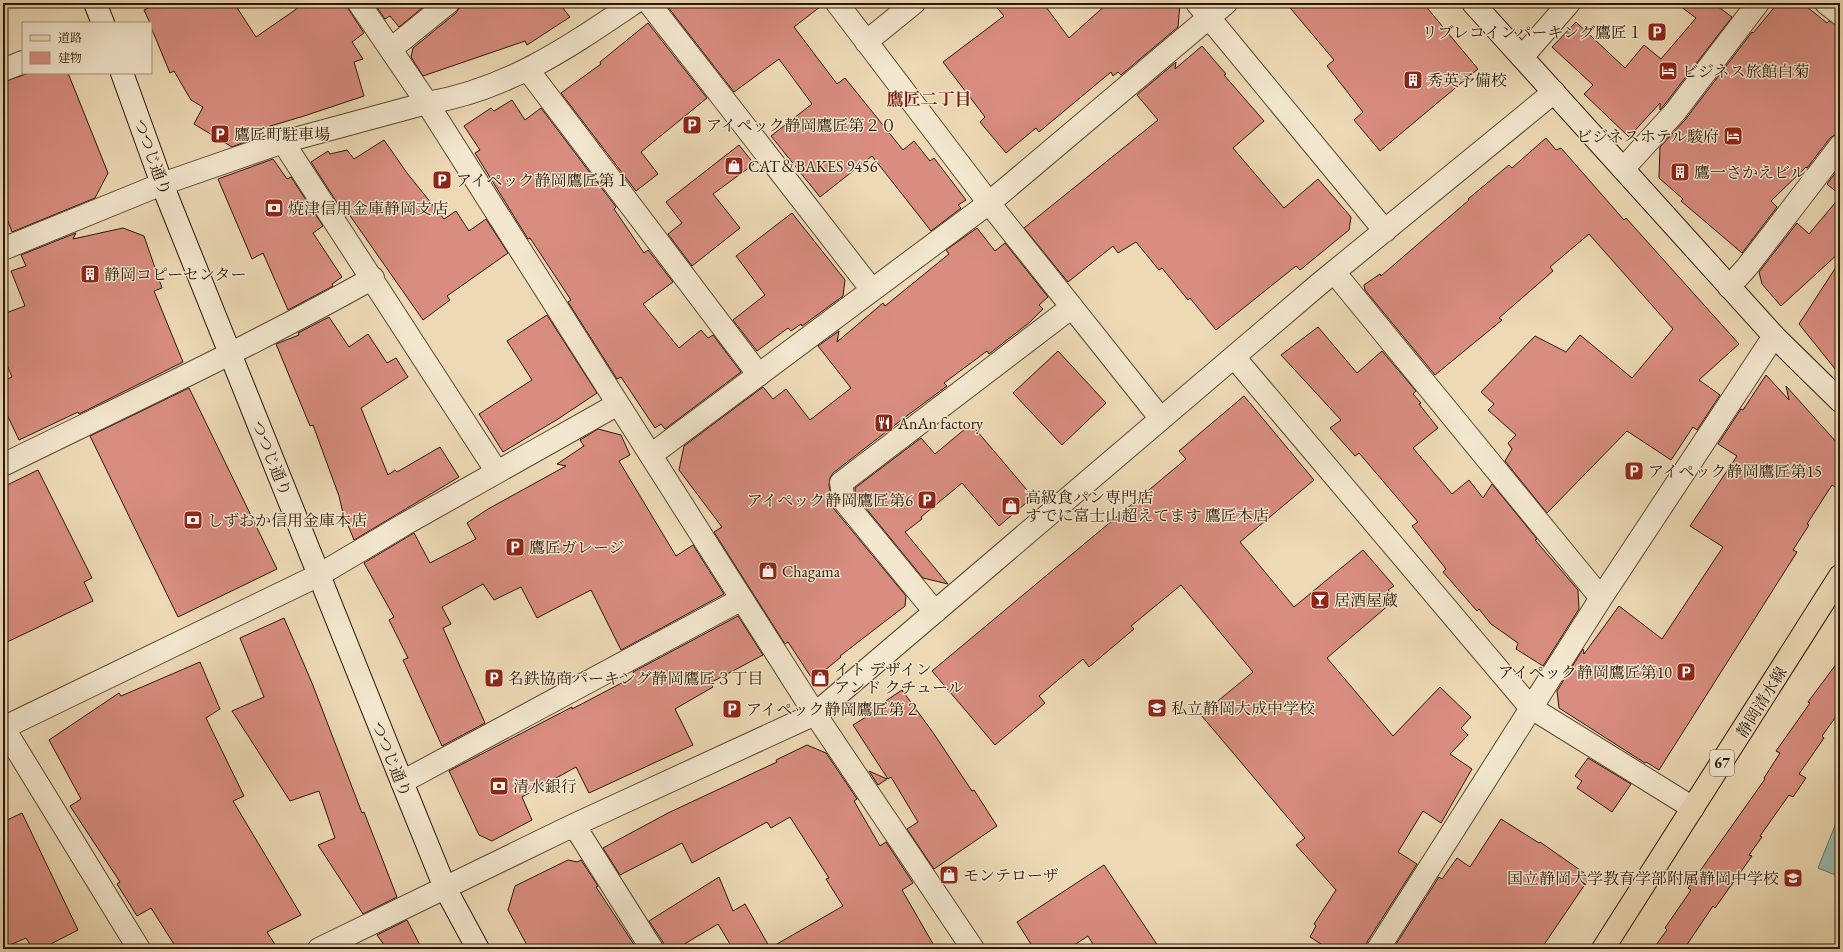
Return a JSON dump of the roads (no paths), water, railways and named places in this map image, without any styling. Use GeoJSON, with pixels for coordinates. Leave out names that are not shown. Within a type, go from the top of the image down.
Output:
{"type":"FeatureCollection","features":[{"type":"Feature","properties":{"kind":"main road","name":"静岡清水線"},"geometry":{"type":"LineString","coordinates":[[1603,949],[1840,576]]}},
{"type":"Feature","properties":{"kind":"street"},"geometry":{"type":"LineString","coordinates":[[95,3],[103,22]]}},
{"type":"Feature","properties":{"kind":"street"},"geometry":{"type":"LineString","coordinates":[[359,3],[427,103],[815,714],[973,949]]}},
{"type":"Feature","properties":{"kind":"street"},"geometry":{"type":"LineString","coordinates":[[391,49],[448,3]]}},
{"type":"Feature","properties":{"kind":"street"},"geometry":{"type":"LineString","coordinates":[[3,249],[162,184],[283,142],[443,100],[505,81],[567,48],[634,3]]}},
{"type":"Feature","properties":{"kind":"street"},"geometry":{"type":"LineString","coordinates":[[649,3],[872,290]]}},
{"type":"Feature","properties":{"kind":"street"},"geometry":{"type":"LineString","coordinates":[[837,3],[989,203],[1161,419]]}},
{"type":"Feature","properties":{"kind":"street"},"geometry":{"type":"LineString","coordinates":[[866,42],[914,3]]}},
{"type":"Feature","properties":{"kind":"street"},"geometry":{"type":"LineString","coordinates":[[651,455],[989,203],[1203,10],[1226,3]]}},
{"type":"Feature","properties":{"kind":"street"},"geometry":{"type":"LineString","coordinates":[[1473,3],[1774,336],[1840,401]]}},
{"type":"Feature","properties":{"kind":"street"},"geometry":{"type":"LineString","coordinates":[[1522,57],[1569,3]]}},
{"type":"Feature","properties":{"kind":"street"},"geometry":{"type":"LineString","coordinates":[[1623,169],[1675,112],[1758,3]]}},
{"type":"Feature","properties":{"kind":"street"},"geometry":{"type":"LineString","coordinates":[[1826,3],[1840,14]]}},
{"type":"Feature","properties":{"kind":"street"},"geometry":{"type":"LineString","coordinates":[[1203,10],[1385,231]]}},
{"type":"Feature","properties":{"kind":"street"},"geometry":{"type":"LineString","coordinates":[[3,70],[22,62]]}},
{"type":"Feature","properties":{"kind":"street"},"geometry":{"type":"LineString","coordinates":[[528,70],[759,375]]}},
{"type":"Feature","properties":{"kind":"street","name":"つつじ通り"},"geometry":{"type":"LineString","coordinates":[[122,74],[162,184],[445,888],[478,949]]}},
{"type":"Feature","properties":{"kind":"street"},"geometry":{"type":"LineString","coordinates":[[320,949],[574,825],[815,714],[1334,272],[1554,92]]}},
{"type":"Feature","properties":{"kind":"street"},"geometry":{"type":"LineString","coordinates":[[283,142],[373,278],[497,472]]}},
{"type":"Feature","properties":{"kind":"street"},"geometry":{"type":"LineString","coordinates":[[1729,287],[1747,267],[1840,146]]}},
{"type":"Feature","properties":{"kind":"street"},"geometry":{"type":"LineString","coordinates":[[1334,272],[1600,598]]}},
{"type":"Feature","properties":{"kind":"street"},"geometry":{"type":"LineString","coordinates":[[3,465],[231,354],[315,311],[373,278]]}},
{"type":"Feature","properties":{"kind":"street"},"geometry":{"type":"LineString","coordinates":[[935,612],[844,501],[841,483],[1072,307]]}},
{"type":"Feature","properties":{"kind":"street"},"geometry":{"type":"LineString","coordinates":[[1378,949],[1600,598],[1774,336]]}},
{"type":"Feature","properties":{"kind":"street"},"geometry":{"type":"LineString","coordinates":[[1234,357],[1530,707],[1693,808]]}},
{"type":"Feature","properties":{"kind":"street"},"geometry":{"type":"LineString","coordinates":[[139,949],[3,728],[319,575],[405,524],[618,404]]}},
{"type":"Feature","properties":{"kind":"street"},"geometry":{"type":"LineString","coordinates":[[402,782],[742,598]]}},
{"type":"Feature","properties":{"kind":"street"},"geometry":{"type":"LineString","coordinates":[[574,825],[652,949]]}},
{"type":"Feature","properties":{"kind":"water"},"geometry":{"type":"Polygon","coordinates":[[[1838,818],[1840,818],[1840,877],[1818,868],[1838,818]]]}},
{"type":"Feature","properties":{"kind":"place","name":"リブレコインパーキング鷹匠１"},"geometry":{"type":"Point","coordinates":[1657,32]}},
{"type":"Feature","properties":{"kind":"place","name":"ビジネス旅館白菊"},"geometry":{"type":"Point","coordinates":[1668,71]}},
{"type":"Feature","properties":{"kind":"place","name":"秀英予備校"},"geometry":{"type":"Point","coordinates":[1413,80]}},
{"type":"Feature","properties":{"kind":"place","name":"アイペック静岡鷹匠第２０"},"geometry":{"type":"Point","coordinates":[692,125]}},
{"type":"Feature","properties":{"kind":"place","name":"鷹匠町駐車場"},"geometry":{"type":"Point","coordinates":[220,134]}},
{"type":"Feature","properties":{"kind":"place","name":"ビジネスホテル駿府"},"geometry":{"type":"Point","coordinates":[1733,136]}},
{"type":"Feature","properties":{"kind":"place","name":"CAT＆BAKES 9456"},"geometry":{"type":"Point","coordinates":[734,166]}},
{"type":"Feature","properties":{"kind":"place","name":"鷹一さかえビル"},"geometry":{"type":"Point","coordinates":[1680,172]}},
{"type":"Feature","properties":{"kind":"place","name":"アイペック静岡鷹匠第１"},"geometry":{"type":"Point","coordinates":[442,180]}},
{"type":"Feature","properties":{"kind":"place","name":"焼津信用金庫静岡支店"},"geometry":{"type":"Point","coordinates":[274,208]}},
{"type":"Feature","properties":{"kind":"place","name":"静岡コピーセンター"},"geometry":{"type":"Point","coordinates":[90,274]}},
{"type":"Feature","properties":{"kind":"place","name":"AnAn factory"},"geometry":{"type":"Point","coordinates":[884,423]}},
{"type":"Feature","properties":{"kind":"place","name":"アイペック静岡鷹匠第15"},"geometry":{"type":"Point","coordinates":[1634,471]}},
{"type":"Feature","properties":{"kind":"place","name":"アイペック静岡鷹匠第6"},"geometry":{"type":"Point","coordinates":[927,500]}},
{"type":"Feature","properties":{"kind":"place","name":"高級食パン専門店 すでに富士山超えてます 鷹匠本店"},"geometry":{"type":"Point","coordinates":[1011,506]}},
{"type":"Feature","properties":{"kind":"place","name":"しずおか信用金庫本店"},"geometry":{"type":"Point","coordinates":[193,520]}},
{"type":"Feature","properties":{"kind":"place","name":"鷹匠ガレージ"},"geometry":{"type":"Point","coordinates":[515,547]}},
{"type":"Feature","properties":{"kind":"place","name":"Chagama"},"geometry":{"type":"Point","coordinates":[768,571]}},
{"type":"Feature","properties":{"kind":"place","name":"居酒屋蔵"},"geometry":{"type":"Point","coordinates":[1320,600]}},
{"type":"Feature","properties":{"kind":"place","name":"アイペック静岡鷹匠第10"},"geometry":{"type":"Point","coordinates":[1686,672]}},
{"type":"Feature","properties":{"kind":"place","name":"名鉄協商パーキング静岡鷹匠３丁目"},"geometry":{"type":"Point","coordinates":[494,678]}},
{"type":"Feature","properties":{"kind":"place","name":"イト デザイン アンド クチュール"},"geometry":{"type":"Point","coordinates":[820,678]}},
{"type":"Feature","properties":{"kind":"place","name":"私立静岡大成中学校"},"geometry":{"type":"Point","coordinates":[1157,708]}},
{"type":"Feature","properties":{"kind":"place","name":"アイペック静岡鷹匠第２"},"geometry":{"type":"Point","coordinates":[732,709]}},
{"type":"Feature","properties":{"kind":"place","name":"清水銀行"},"geometry":{"type":"Point","coordinates":[499,786]}},
{"type":"Feature","properties":{"kind":"place","name":"モンテローザ"},"geometry":{"type":"Point","coordinates":[949,875]}},
{"type":"Feature","properties":{"kind":"place","name":"国立静岡大学教育学部附属静岡中学校"},"geometry":{"type":"Point","coordinates":[1793,878]}},
{"type":"Feature","properties":{"kind":"district","name":"鷹匠二丁目"},"geometry":{"type":"Point","coordinates":[929,99]}}]}
